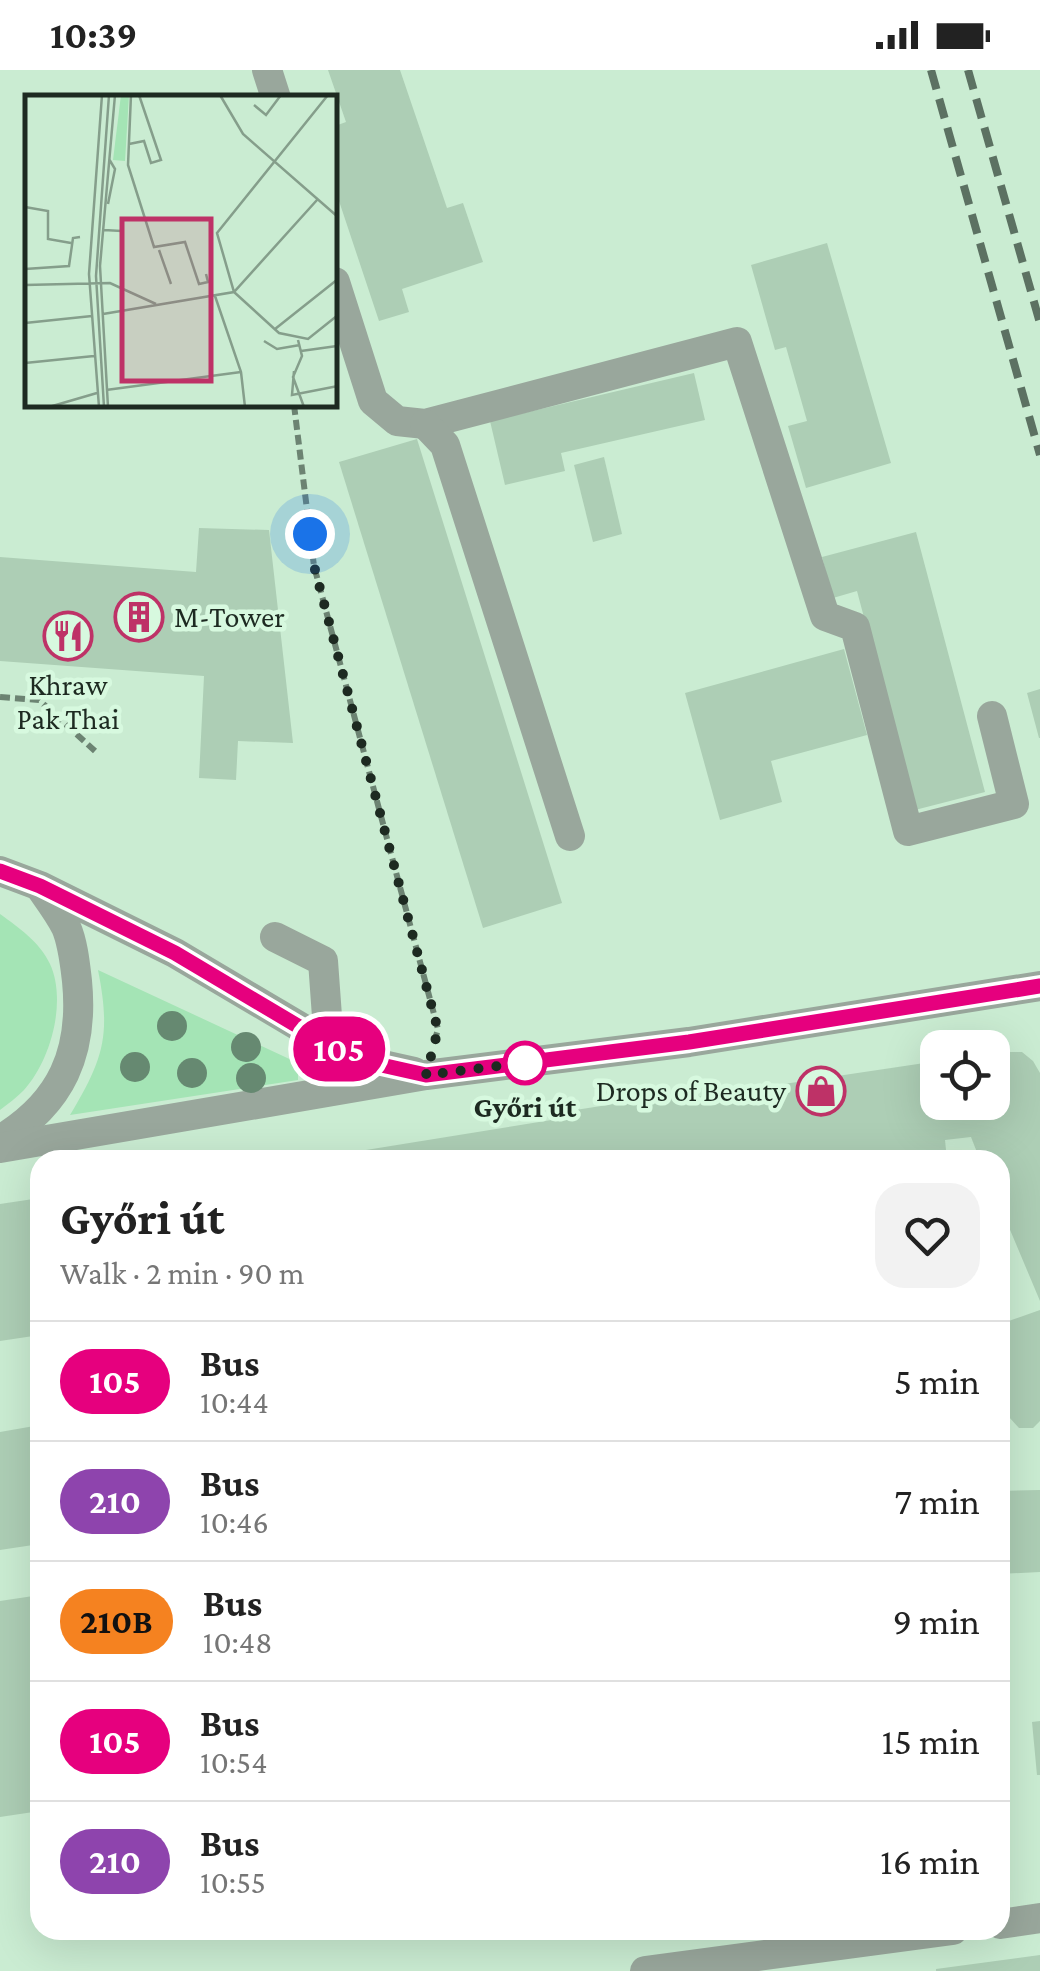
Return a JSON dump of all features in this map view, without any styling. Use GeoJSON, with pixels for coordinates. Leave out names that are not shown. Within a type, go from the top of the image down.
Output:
{"type":"FeatureCollection","features":[{"type":"Feature","properties":{"kind":"street"},"geometry":{"type":"LineString","coordinates":[[267,70],[275,95]]}},
{"type":"Feature","properties":{"kind":"street"},"geometry":{"type":"LineString","coordinates":[[338,291],[373,401],[397,420],[425,424],[737,342],[825,616],[855,627],[908,831],[1014,804],[992,716]]}},
{"type":"Feature","properties":{"kind":"street"},"geometry":{"type":"LineString","coordinates":[[425,424],[445,445],[570,836]]}},
{"type":"Feature","properties":{"kind":"street"},"geometry":{"type":"LineString","coordinates":[[0,870],[175,953],[328,1044],[368,1062],[426,1075]]}},
{"type":"Feature","properties":{"kind":"street"},"geometry":{"type":"LineString","coordinates":[[0,1140],[30,1122],[57,1089],[74,1046],[80,1012],[66,928],[40,886]]}},
{"type":"Feature","properties":{"kind":"street"},"geometry":{"type":"LineString","coordinates":[[275,937],[323,962],[328,1044]]}},
{"type":"Feature","properties":{"kind":"street"},"geometry":{"type":"LineString","coordinates":[[0,1148],[426,1075],[689,1042],[1040,986]]}},
{"type":"Feature","properties":{"kind":"street"},"geometry":{"type":"LineString","coordinates":[[1010,1922],[1040,1918]]}},
{"type":"Feature","properties":{"kind":"street"},"geometry":{"type":"LineString","coordinates":[[645,1971],[879,1940]]}},
{"type":"Feature","properties":{"kind":"path"},"geometry":{"type":"LineString","coordinates":[[294,408],[314,566],[438,1030],[426,1075]]}},
{"type":"Feature","properties":{"kind":"path"},"geometry":{"type":"LineString","coordinates":[[0,696],[39,700],[95,751]]}},
{"type":"Feature","properties":{"kind":"green space"},"geometry":{"type":"Polygon","coordinates":[[[0,914],[40,948],[50,964],[57,995],[54,1030],[42,1063],[24,1090],[0,1110],[0,914]]]}},
{"type":"Feature","properties":{"kind":"green space"},"geometry":{"type":"Polygon","coordinates":[[[98,970],[298,1063],[298,1080],[70,1115],[91,1077],[102,1046],[104,1012],[98,970]]]}},
{"type":"Feature","properties":{"kind":"building"},"geometry":{"type":"Polygon","coordinates":[[[328,70],[400,70],[447,208],[463,203],[483,262],[402,289],[409,312],[379,321],[338,198],[338,125],[346,122],[328,70]]]}},
{"type":"Feature","properties":{"kind":"building"},"geometry":{"type":"Polygon","coordinates":[[[827,243],[891,463],[806,488],[788,426],[807,421],[786,347],[775,350],[751,265],[827,243]]]}},
{"type":"Feature","properties":{"kind":"building"},"geometry":{"type":"Polygon","coordinates":[[[694,373],[705,420],[561,453],[565,471],[505,485],[490,421],[694,373]]]}},
{"type":"Feature","properties":{"kind":"building"},"geometry":{"type":"Polygon","coordinates":[[[417,439],[562,903],[483,928],[339,462],[417,439]]]}},
{"type":"Feature","properties":{"kind":"building"},"geometry":{"type":"Polygon","coordinates":[[[604,457],[622,534],[593,542],[574,465],[604,457]]]}},
{"type":"Feature","properties":{"kind":"building","name":"M-Tower"},"geometry":{"type":"Polygon","coordinates":[[[199,528],[269,530],[293,743],[238,741],[236,780],[199,778],[204,676],[0,661],[0,557],[196,572],[199,528]]]}},
{"type":"Feature","properties":{"kind":"building"},"geometry":{"type":"Polygon","coordinates":[[[916,532],[985,792],[915,810],[857,591],[833,598],[822,557],[916,532]]]}},
{"type":"Feature","properties":{"kind":"building"},"geometry":{"type":"Polygon","coordinates":[[[844,649],[867,735],[771,761],[782,802],[720,820],[685,693],[844,649]]]}},
{"type":"Feature","properties":{"kind":"building"},"geometry":{"type":"Polygon","coordinates":[[[1040,689],[1040,738],[1039,738],[1027,693],[1040,689]]]}},
{"type":"Feature","properties":{"kind":"building"},"geometry":{"type":"Polygon","coordinates":[[[1010,1052],[1022,1052],[1040,1073],[1040,1301],[1010,1230],[1010,1150],[976,1150],[971,1137],[945,1140],[946,1150],[366,1150],[570,1117],[569,1111],[697,1091],[697,1097],[920,1064],[920,1120],[1010,1120],[1010,1052]]]}},
{"type":"Feature","properties":{"kind":"building"},"geometry":{"type":"Polygon","coordinates":[[[30,1200],[30,1336],[0,1341],[0,1204],[30,1200]]]}},
{"type":"Feature","properties":{"kind":"building"},"geometry":{"type":"Polygon","coordinates":[[[1040,1310],[1040,1421],[1033,1428],[1019,1428],[1010,1418],[1010,1320],[1040,1310]]]}},
{"type":"Feature","properties":{"kind":"building"},"geometry":{"type":"Polygon","coordinates":[[[30,1427],[30,1545],[0,1550],[0,1432],[30,1427]]]}},
{"type":"Feature","properties":{"kind":"building"},"geometry":{"type":"Polygon","coordinates":[[[1040,1490],[1040,1572],[1010,1574],[1010,1491],[1040,1490]]]}},
{"type":"Feature","properties":{"kind":"building"},"geometry":{"type":"Polygon","coordinates":[[[30,1596],[30,1812],[0,1817],[0,1601],[30,1596]]]}},
{"type":"Feature","properties":{"kind":"building"},"geometry":{"type":"Polygon","coordinates":[[[1040,1721],[1040,1775],[1037,1775],[1032,1722],[1040,1721]]]}},
{"type":"Feature","properties":{"kind":"building"},"geometry":{"type":"Polygon","coordinates":[[[1040,1955],[1040,1971],[936,1971],[936,1969],[1040,1955]]]}},
{"type":"Feature","properties":{"kind":"railway"},"geometry":{"type":"LineString","coordinates":[[931,70],[1040,455]]}},
{"type":"Feature","properties":{"kind":"railway"},"geometry":{"type":"LineString","coordinates":[[968,70],[1040,323]]}},
{"type":"Feature","properties":{"kind":"bus line","name":"105"},"geometry":{"type":"LineString","coordinates":[[0,871],[40,886],[175,953],[328,1044],[368,1062],[426,1075],[689,1042],[1040,986]]}},
{"type":"Feature","properties":{"kind":"place","name":"M-Tower"},"geometry":{"type":"Point","coordinates":[139,617]}},
{"type":"Feature","properties":{"kind":"place","name":"Khraw Pak Thai"},"geometry":{"type":"Point","coordinates":[68,636]}},
{"type":"Feature","properties":{"kind":"place","name":"Győri út"},"geometry":{"type":"Point","coordinates":[525,1063]}},
{"type":"Feature","properties":{"kind":"place","name":"Drops of Beauty"},"geometry":{"type":"Point","coordinates":[821,1091]}},
{"type":"Feature","properties":{"kind":"route"},"geometry":{"type":"LineString","coordinates":[[310,534],[314,566],[438,1030],[426,1075],[539,1061],[525,1063]]}}]}
